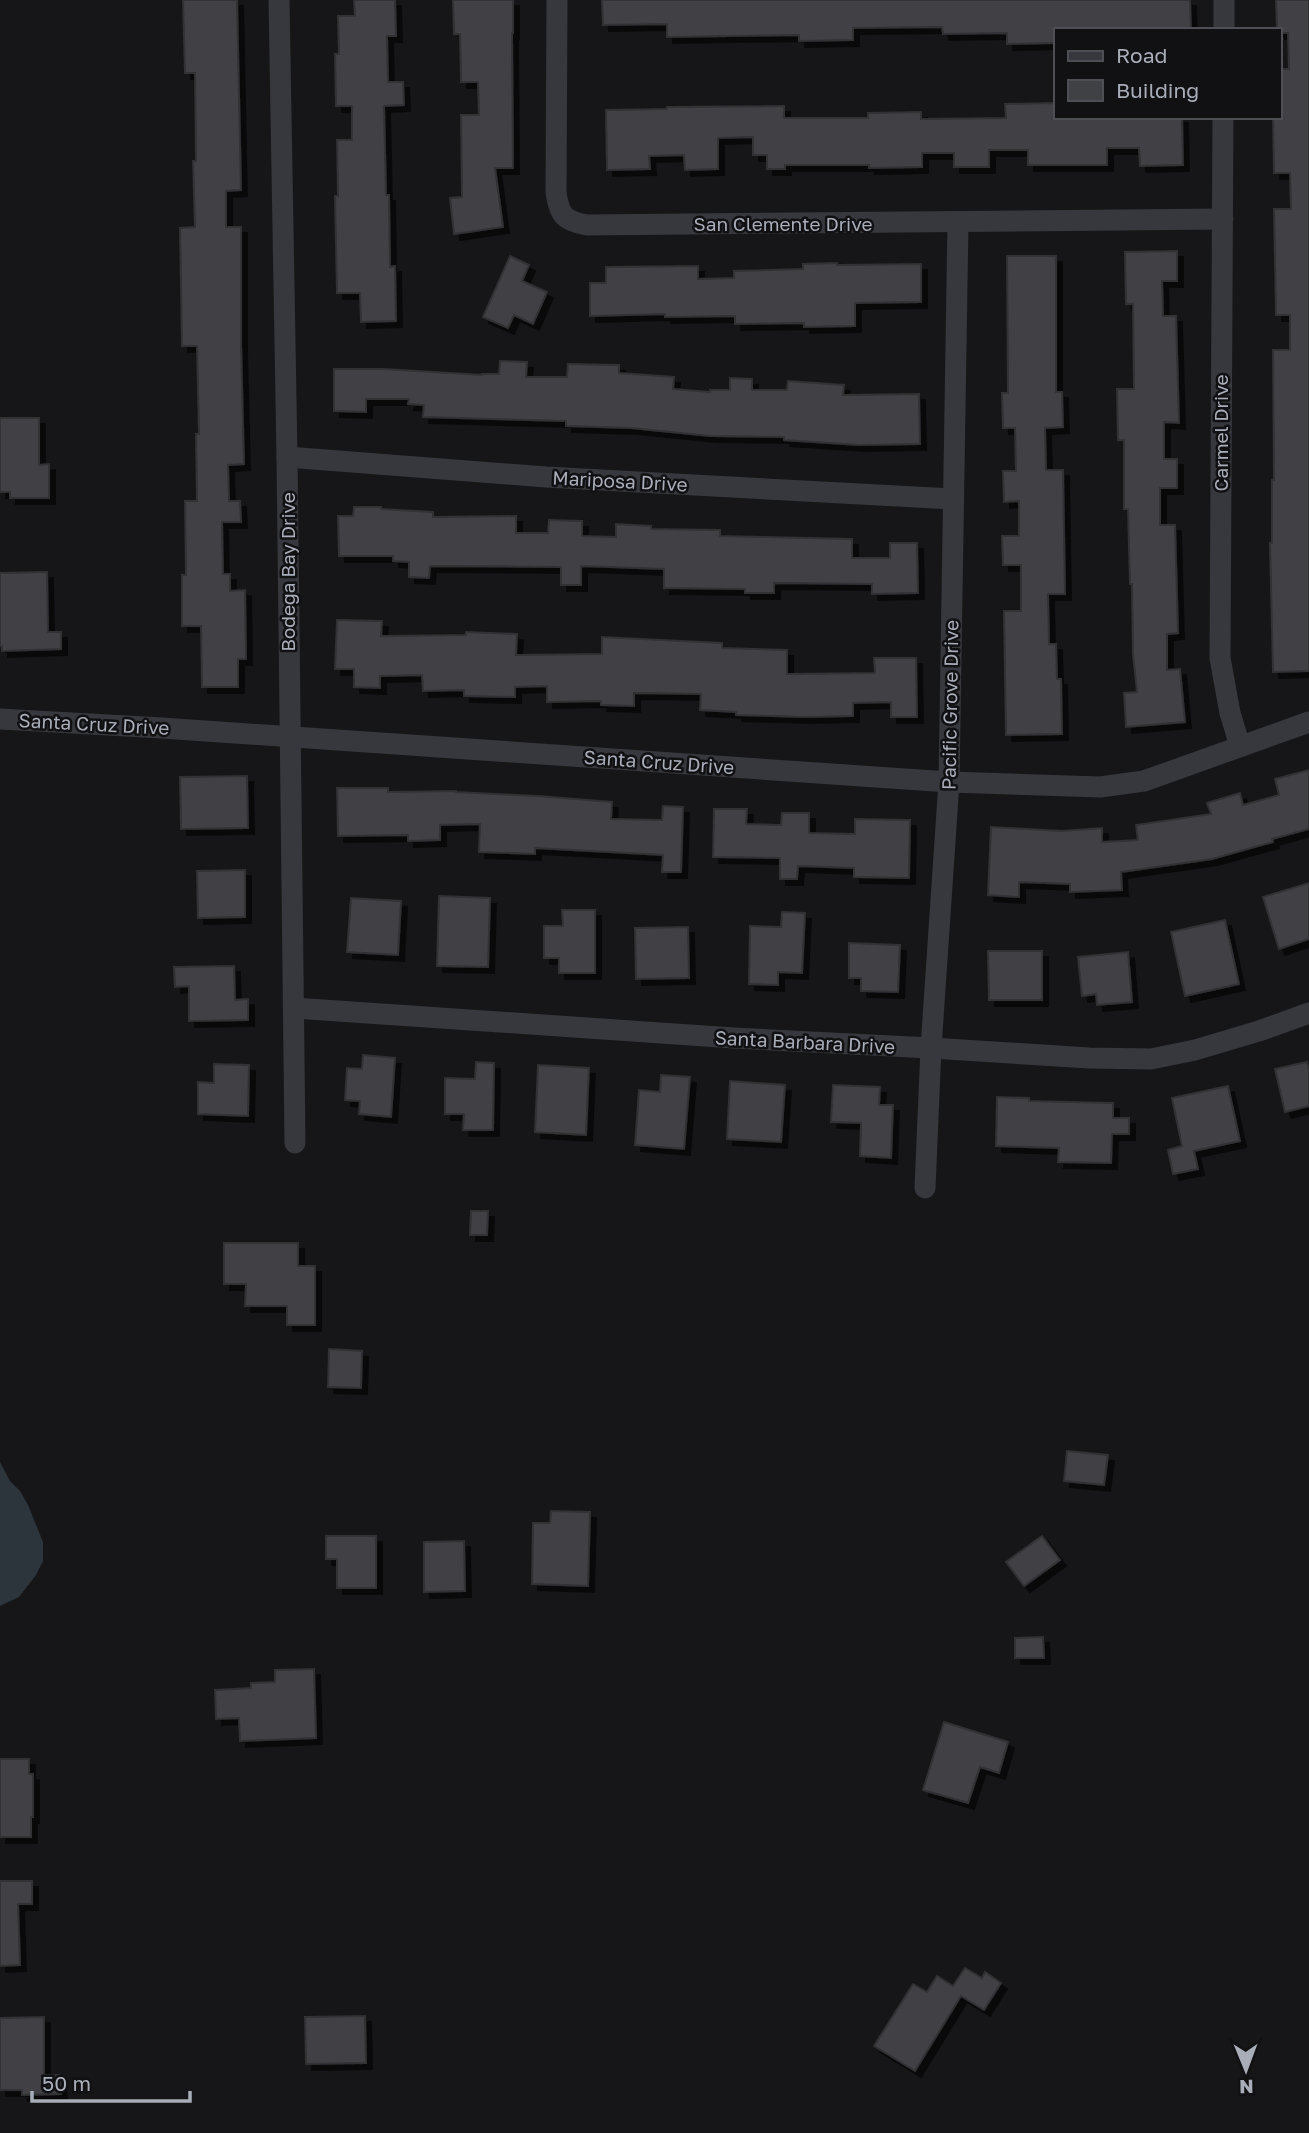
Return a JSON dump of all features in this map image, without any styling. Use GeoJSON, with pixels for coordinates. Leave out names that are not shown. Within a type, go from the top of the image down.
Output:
{"type":"FeatureCollection","features":[{"type":"Feature","properties":{"kind":"street","name":"Bodega Bay Drive"},"geometry":{"type":"LineString","coordinates":[[279,0],[288,457],[295,1143]]}},
{"type":"Feature","properties":{"kind":"street","name":"San Clemente Drive"},"geometry":{"type":"LineString","coordinates":[[557,0],[556,192],[558,209],[570,222],[587,225],[1223,219]]}},
{"type":"Feature","properties":{"kind":"street"},"geometry":{"type":"LineString","coordinates":[[1224,0],[1224,28]]}},
{"type":"Feature","properties":{"kind":"street","name":"Carmel Drive"},"geometry":{"type":"LineString","coordinates":[[1223,119],[1220,658],[1230,713],[1240,746]]}},
{"type":"Feature","properties":{"kind":"street","name":"Pacific Grove Drive"},"geometry":{"type":"LineString","coordinates":[[925,1188],[931,1048],[949,782],[958,222]]}},
{"type":"Feature","properties":{"kind":"street","name":"Mariposa Drive"},"geometry":{"type":"LineString","coordinates":[[288,457],[546,477],[953,499]]}},
{"type":"Feature","properties":{"kind":"street","name":"Santa Cruz Drive"},"geometry":{"type":"LineString","coordinates":[[0,719],[290,736],[949,782],[1100,787],[1144,781],[1309,722]]}},
{"type":"Feature","properties":{"kind":"street","name":"Santa Barbara Drive"},"geometry":{"type":"LineString","coordinates":[[294,1008],[1089,1059],[1150,1059],[1195,1050],[1309,1013]]}},
{"type":"Feature","properties":{"kind":"shaded area"},"geometry":{"type":"Polygon","coordinates":[[[0,1462],[28,1505],[43,1542],[43,1561],[19,1597],[0,1606],[0,1462]]]}},
{"type":"Feature","properties":{"kind":"building"},"geometry":{"type":"Polygon","coordinates":[[[183,0],[237,0],[241,190],[226,191],[226,227],[241,227],[244,464],[228,465],[229,501],[240,501],[241,522],[222,522],[223,574],[230,574],[230,591],[245,590],[246,659],[238,659],[238,687],[202,687],[201,626],[182,626],[182,575],[186,575],[185,501],[197,501],[196,434],[199,434],[197,346],[182,346],[180,228],[195,227],[193,161],[196,161],[195,73],[185,73],[183,0]]]}},
{"type":"Feature","properties":{"kind":"building"},"geometry":{"type":"Polygon","coordinates":[[[354,0],[395,0],[396,36],[387,36],[388,82],[403,82],[404,105],[384,106],[390,267],[395,266],[396,321],[361,322],[360,293],[337,293],[337,140],[352,140],[352,106],[336,106],[335,54],[339,54],[338,16],[355,16],[354,0]]]}},
{"type":"Feature","properties":{"kind":"building"},"geometry":{"type":"Polygon","coordinates":[[[453,0],[513,0],[513,168],[495,168],[503,227],[454,234],[450,198],[462,197],[461,115],[479,115],[478,82],[461,82],[460,34],[454,34],[453,0]]]}},
{"type":"Feature","properties":{"kind":"building"},"geometry":{"type":"Polygon","coordinates":[[[602,0],[1190,0],[1191,28],[1054,28],[1054,43],[1007,44],[1007,33],[943,34],[942,27],[853,28],[853,40],[799,41],[799,35],[667,37],[667,24],[603,25],[602,0]]]}},
{"type":"Feature","properties":{"kind":"building"},"geometry":{"type":"Polygon","coordinates":[[[1276,0],[1309,0],[1309,671],[1273,672],[1270,543],[1274,480],[1273,350],[1290,350],[1290,315],[1276,315],[1274,209],[1291,209],[1290,173],[1274,173],[1273,119],[1281,119],[1281,69],[1289,69],[1288,33],[1281,33],[1281,28],[1277,28],[1276,0]]]}},
{"type":"Feature","properties":{"kind":"building"},"geometry":{"type":"Polygon","coordinates":[[[1054,103],[1054,119],[1182,119],[1183,165],[1140,166],[1139,148],[1107,148],[1107,165],[1028,165],[1028,150],[989,150],[989,167],[954,167],[954,153],[922,153],[922,167],[785,165],[785,169],[767,169],[767,155],[753,155],[753,137],[718,138],[718,169],[685,170],[684,155],[649,156],[650,169],[607,170],[606,110],[784,106],[784,118],[868,118],[868,113],[921,112],[921,119],[1006,118],[1005,104],[1054,103]]]}},
{"type":"Feature","properties":{"kind":"building"},"geometry":{"type":"Polygon","coordinates":[[[1177,251],[1177,281],[1162,281],[1163,316],[1176,316],[1179,423],[1164,422],[1164,459],[1177,459],[1177,488],[1160,488],[1160,525],[1175,525],[1178,633],[1167,634],[1167,670],[1180,669],[1185,722],[1126,727],[1124,693],[1137,692],[1133,654],[1128,509],[1124,509],[1124,440],[1118,440],[1117,389],[1134,389],[1133,304],[1126,304],[1125,252],[1177,251]]]}},
{"type":"Feature","properties":{"kind":"building"},"geometry":{"type":"Polygon","coordinates":[[[510,256],[529,265],[522,281],[547,292],[533,324],[514,315],[508,328],[483,317],[510,256]]]}},
{"type":"Feature","properties":{"kind":"building"},"geometry":{"type":"Polygon","coordinates":[[[1007,256],[1056,256],[1056,392],[1062,392],[1063,427],[1045,428],[1046,470],[1063,470],[1065,594],[1048,594],[1049,644],[1056,644],[1057,679],[1061,679],[1062,734],[1006,735],[1004,611],[1021,611],[1021,565],[1003,565],[1002,536],[1019,536],[1019,501],[1004,502],[1003,471],[1016,471],[1015,428],[1003,428],[1002,393],[1008,393],[1007,256]]]}},
{"type":"Feature","properties":{"kind":"building"},"geometry":{"type":"Polygon","coordinates":[[[803,264],[921,264],[921,302],[855,303],[855,326],[804,327],[804,323],[735,324],[735,316],[590,316],[590,283],[606,283],[606,267],[698,266],[698,279],[734,278],[734,271],[803,269],[803,264]]]}},
{"type":"Feature","properties":{"kind":"building"},"geometry":{"type":"Polygon","coordinates":[[[500,361],[527,362],[526,377],[567,377],[568,364],[619,365],[619,373],[674,377],[673,389],[710,392],[730,390],[730,378],[752,379],[752,390],[787,390],[788,381],[844,385],[843,395],[919,394],[920,444],[859,445],[784,440],[784,437],[710,436],[631,428],[566,426],[566,421],[423,417],[424,405],[408,404],[409,399],[366,399],[366,412],[334,411],[334,369],[482,375],[499,374],[500,361]]]}},
{"type":"Feature","properties":{"kind":"building"},"geometry":{"type":"Polygon","coordinates":[[[0,418],[39,418],[39,465],[49,464],[49,498],[10,498],[10,492],[0,492],[0,418]]]}},
{"type":"Feature","properties":{"kind":"building"},"geometry":{"type":"Polygon","coordinates":[[[354,507],[433,512],[433,517],[516,516],[516,533],[548,533],[549,520],[582,521],[582,536],[616,537],[616,524],[651,526],[651,529],[720,530],[720,536],[852,539],[852,558],[890,558],[890,543],[917,543],[918,593],[872,594],[872,584],[774,583],[774,593],[745,593],[745,589],[664,588],[664,569],[581,566],[581,585],[561,585],[561,567],[430,566],[429,578],[409,577],[409,562],[393,561],[393,556],[339,556],[338,516],[353,516],[354,507]]]}},
{"type":"Feature","properties":{"kind":"building"},"geometry":{"type":"Polygon","coordinates":[[[47,572],[48,632],[61,632],[61,649],[2,651],[0,573],[47,572]]]}},
{"type":"Feature","properties":{"kind":"building"},"geometry":{"type":"Polygon","coordinates":[[[337,620],[382,621],[381,636],[466,635],[466,632],[517,634],[516,655],[602,654],[602,637],[722,643],[722,648],[787,650],[787,674],[875,673],[874,658],[916,658],[917,717],[891,717],[891,702],[853,703],[853,716],[736,715],[736,712],[700,710],[701,694],[634,693],[634,706],[601,705],[601,701],[547,702],[547,686],[515,687],[515,697],[464,696],[464,690],[423,691],[422,675],[380,676],[380,688],[354,687],[354,669],[335,669],[337,620]]]}},
{"type":"Feature","properties":{"kind":"building"},"geometry":{"type":"Polygon","coordinates":[[[1309,770],[1309,829],[1212,859],[1121,872],[1122,890],[1070,892],[1070,884],[1019,882],[1019,897],[988,895],[991,827],[1062,831],[1102,828],[1102,842],[1138,840],[1136,825],[1211,814],[1207,803],[1240,793],[1243,805],[1279,795],[1275,779],[1309,770]]]}},
{"type":"Feature","properties":{"kind":"building"},"geometry":{"type":"Polygon","coordinates":[[[247,776],[248,828],[181,829],[180,777],[247,776]]]}},
{"type":"Feature","properties":{"kind":"building"},"geometry":{"type":"Polygon","coordinates":[[[337,788],[388,788],[388,792],[456,791],[612,802],[611,819],[662,820],[663,806],[683,807],[681,872],[662,872],[663,855],[535,848],[535,854],[479,852],[480,824],[440,825],[440,840],[408,841],[408,835],[338,836],[337,788]]]}},
{"type":"Feature","properties":{"kind":"building"},"geometry":{"type":"Polygon","coordinates":[[[714,809],[747,809],[746,824],[781,825],[782,813],[809,813],[809,833],[855,834],[855,819],[910,820],[909,878],[854,877],[854,868],[798,866],[797,879],[780,879],[780,858],[713,857],[714,809]]]}},
{"type":"Feature","properties":{"kind":"building"},"geometry":{"type":"Polygon","coordinates":[[[245,870],[245,917],[198,918],[197,871],[245,870]]]}},
{"type":"Feature","properties":{"kind":"building"},"geometry":{"type":"Polygon","coordinates":[[[1309,883],[1309,939],[1279,949],[1263,897],[1309,883]]]}},
{"type":"Feature","properties":{"kind":"building"},"geometry":{"type":"Polygon","coordinates":[[[439,896],[490,898],[488,967],[437,966],[439,896]]]}},
{"type":"Feature","properties":{"kind":"building"},"geometry":{"type":"Polygon","coordinates":[[[351,898],[401,901],[398,955],[347,952],[351,898]]]}},
{"type":"Feature","properties":{"kind":"building"},"geometry":{"type":"Polygon","coordinates":[[[562,910],[595,910],[595,973],[559,973],[559,958],[544,958],[544,926],[563,926],[562,910]]]}},
{"type":"Feature","properties":{"kind":"building"},"geometry":{"type":"Polygon","coordinates":[[[782,912],[805,913],[802,973],[778,972],[778,985],[749,984],[750,926],[781,927],[782,912]]]}},
{"type":"Feature","properties":{"kind":"building"},"geometry":{"type":"Polygon","coordinates":[[[1225,920],[1239,984],[1185,996],[1171,932],[1225,920]]]}},
{"type":"Feature","properties":{"kind":"building"},"geometry":{"type":"Polygon","coordinates":[[[688,927],[689,978],[636,979],[635,928],[688,927]]]}},
{"type":"Feature","properties":{"kind":"building"},"geometry":{"type":"Polygon","coordinates":[[[849,943],[900,945],[898,992],[861,991],[861,978],[849,978],[849,943]]]}},
{"type":"Feature","properties":{"kind":"building"},"geometry":{"type":"Polygon","coordinates":[[[988,951],[1042,951],[1042,1000],[989,1000],[988,951]]]}},
{"type":"Feature","properties":{"kind":"building"},"geometry":{"type":"Polygon","coordinates":[[[1128,952],[1132,1002],[1097,1005],[1096,994],[1082,996],[1078,957],[1128,952]]]}},
{"type":"Feature","properties":{"kind":"building"},"geometry":{"type":"Polygon","coordinates":[[[234,966],[235,1000],[248,999],[248,1020],[189,1021],[189,986],[175,987],[174,967],[234,966]]]}},
{"type":"Feature","properties":{"kind":"building"},"geometry":{"type":"Polygon","coordinates":[[[363,1055],[395,1058],[391,1117],[359,1114],[360,1101],[345,1100],[347,1068],[362,1069],[363,1055]]]}},
{"type":"Feature","properties":{"kind":"building"},"geometry":{"type":"Polygon","coordinates":[[[476,1062],[494,1063],[493,1130],[463,1130],[464,1114],[445,1114],[445,1078],[475,1079],[476,1062]]]}},
{"type":"Feature","properties":{"kind":"building"},"geometry":{"type":"Polygon","coordinates":[[[1307,1062],[1309,1106],[1285,1112],[1275,1069],[1307,1062]]]}},
{"type":"Feature","properties":{"kind":"building"},"geometry":{"type":"Polygon","coordinates":[[[214,1064],[249,1065],[248,1116],[198,1114],[198,1082],[214,1083],[214,1064]]]}},
{"type":"Feature","properties":{"kind":"building"},"geometry":{"type":"Polygon","coordinates":[[[538,1065],[589,1068],[586,1135],[535,1132],[538,1065]]]}},
{"type":"Feature","properties":{"kind":"building"},"geometry":{"type":"Polygon","coordinates":[[[661,1075],[690,1077],[684,1149],[635,1145],[639,1090],[660,1092],[661,1075]]]}},
{"type":"Feature","properties":{"kind":"building"},"geometry":{"type":"Polygon","coordinates":[[[730,1081],[785,1085],[781,1142],[727,1139],[730,1081]]]}},
{"type":"Feature","properties":{"kind":"building"},"geometry":{"type":"Polygon","coordinates":[[[833,1085],[880,1087],[879,1105],[893,1105],[891,1158],[860,1156],[861,1123],[831,1122],[833,1085]]]}},
{"type":"Feature","properties":{"kind":"building"},"geometry":{"type":"Polygon","coordinates":[[[1228,1086],[1240,1141],[1194,1151],[1198,1169],[1173,1174],[1168,1150],[1182,1146],[1172,1098],[1228,1086]]]}},
{"type":"Feature","properties":{"kind":"building"},"geometry":{"type":"Polygon","coordinates":[[[997,1097],[1029,1098],[1029,1101],[1113,1103],[1113,1118],[1129,1118],[1129,1134],[1112,1134],[1111,1163],[1058,1162],[1059,1148],[996,1146],[997,1097]]]}},
{"type":"Feature","properties":{"kind":"building"},"geometry":{"type":"Polygon","coordinates":[[[471,1211],[488,1211],[487,1235],[470,1235],[471,1211]]]}},
{"type":"Feature","properties":{"kind":"building"},"geometry":{"type":"Polygon","coordinates":[[[224,1243],[298,1243],[298,1266],[315,1266],[315,1325],[287,1325],[287,1306],[245,1306],[246,1284],[224,1284],[224,1243]]]}},
{"type":"Feature","properties":{"kind":"building"},"geometry":{"type":"Polygon","coordinates":[[[329,1349],[362,1351],[361,1388],[328,1387],[329,1349]]]}},
{"type":"Feature","properties":{"kind":"building"},"geometry":{"type":"Polygon","coordinates":[[[1067,1451],[1108,1455],[1104,1485],[1064,1481],[1067,1451]]]}},
{"type":"Feature","properties":{"kind":"building"},"geometry":{"type":"Polygon","coordinates":[[[551,1511],[590,1512],[588,1586],[532,1584],[533,1523],[550,1523],[551,1511]]]}},
{"type":"Feature","properties":{"kind":"building"},"geometry":{"type":"Polygon","coordinates":[[[326,1536],[376,1536],[376,1588],[337,1588],[337,1559],[326,1559],[326,1536]]]}},
{"type":"Feature","properties":{"kind":"building"},"geometry":{"type":"Polygon","coordinates":[[[1042,1536],[1060,1560],[1024,1586],[1006,1562],[1042,1536]]]}},
{"type":"Feature","properties":{"kind":"building"},"geometry":{"type":"Polygon","coordinates":[[[464,1541],[465,1591],[424,1592],[424,1542],[464,1541]]]}},
{"type":"Feature","properties":{"kind":"building"},"geometry":{"type":"Polygon","coordinates":[[[1043,1637],[1044,1658],[1015,1658],[1015,1638],[1043,1637]]]}},
{"type":"Feature","properties":{"kind":"building"},"geometry":{"type":"Polygon","coordinates":[[[314,1669],[316,1738],[240,1741],[239,1718],[216,1719],[215,1690],[251,1688],[251,1683],[275,1682],[275,1670],[314,1669]]]}},
{"type":"Feature","properties":{"kind":"building"},"geometry":{"type":"Polygon","coordinates":[[[944,1722],[1008,1742],[999,1773],[980,1767],[968,1803],[923,1790],[944,1722]]]}},
{"type":"Feature","properties":{"kind":"building"},"geometry":{"type":"Polygon","coordinates":[[[0,1759],[29,1759],[29,1774],[33,1774],[31,1837],[0,1837],[0,1759]]]}},
{"type":"Feature","properties":{"kind":"building"},"geometry":{"type":"Polygon","coordinates":[[[0,1881],[32,1881],[32,1904],[18,1904],[20,1965],[0,1966],[0,1881]]]}},
{"type":"Feature","properties":{"kind":"building"},"geometry":{"type":"Polygon","coordinates":[[[965,1968],[982,1978],[985,1972],[1001,1983],[984,2010],[961,1996],[915,2071],[874,2046],[913,1984],[927,1992],[937,1976],[953,1986],[965,1968]]]}},
{"type":"Feature","properties":{"kind":"building"},"geometry":{"type":"Polygon","coordinates":[[[365,2016],[366,2063],[306,2064],[305,2017],[365,2016]]]}},
{"type":"Feature","properties":{"kind":"building"},"geometry":{"type":"Polygon","coordinates":[[[44,2017],[44,2075],[60,2075],[61,2094],[22,2095],[22,2090],[0,2090],[0,2018],[44,2017]]]}}]}
